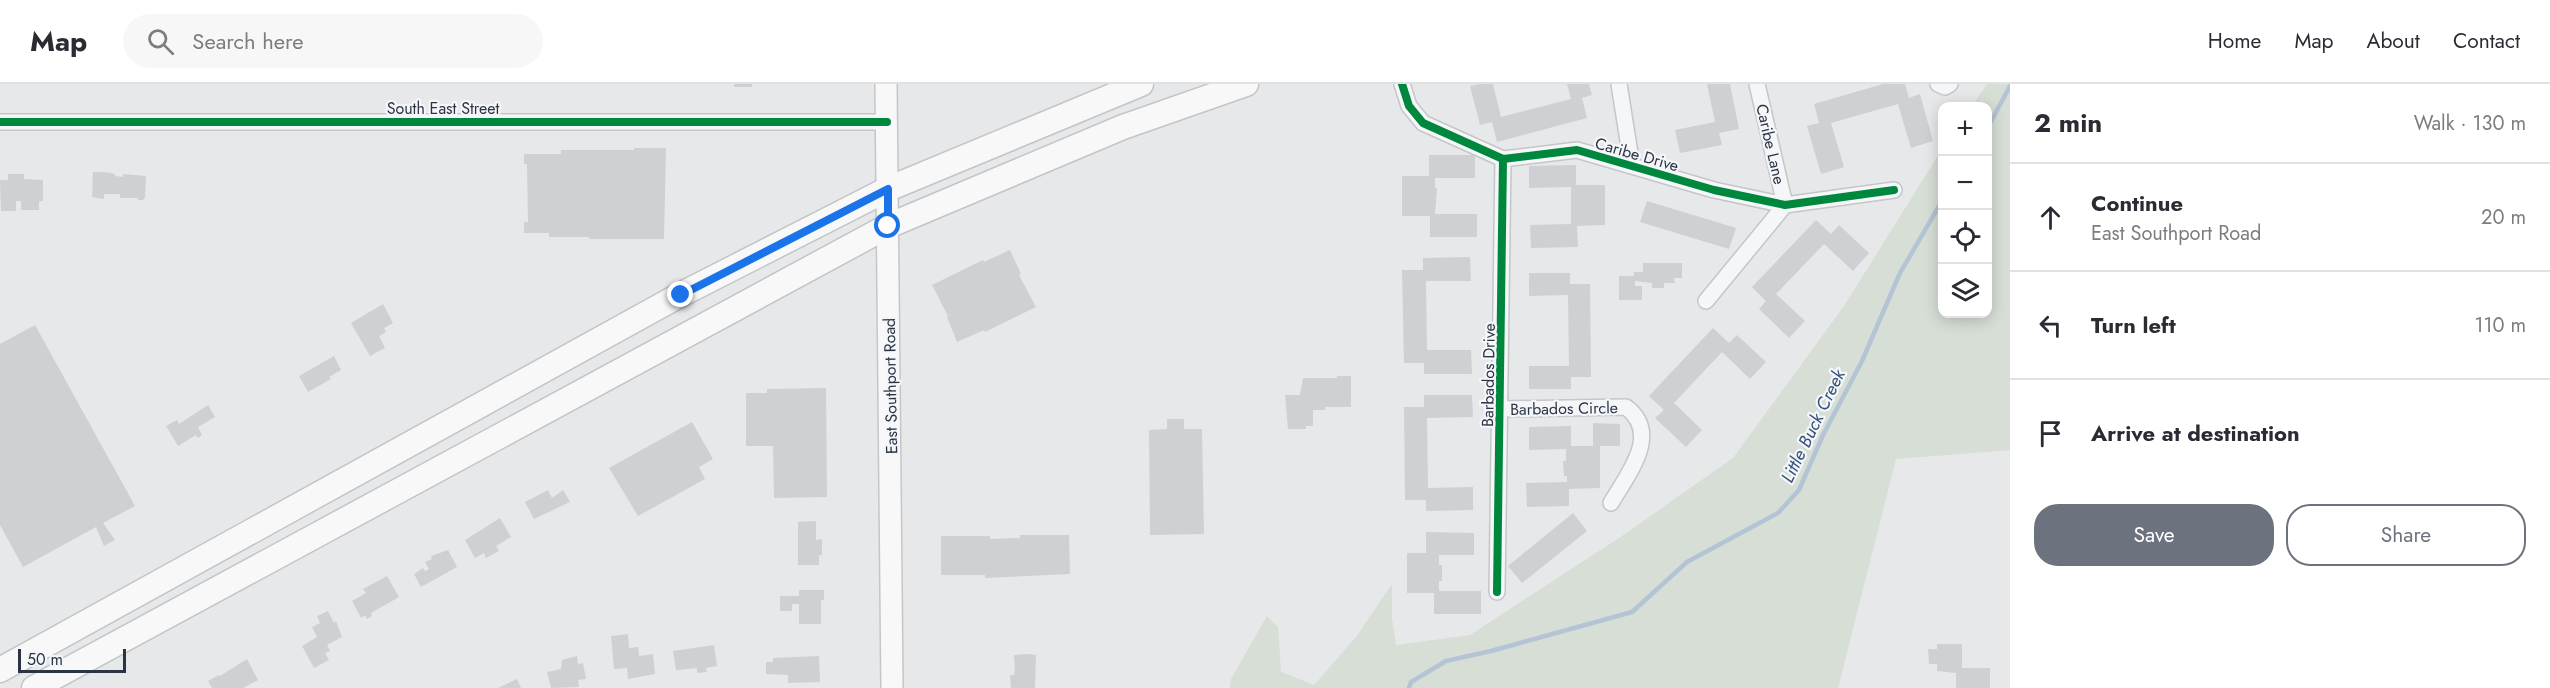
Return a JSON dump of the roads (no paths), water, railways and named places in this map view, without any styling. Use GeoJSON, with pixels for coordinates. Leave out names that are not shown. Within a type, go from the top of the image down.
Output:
{"type":"FeatureCollection","features":[{"type":"Feature","properties":{"kind":"main road","name":"East Southport Road"},"geometry":{"type":"LineString","coordinates":[[886,84],[892,688]]}},
{"type":"Feature","properties":{"kind":"main road"},"geometry":{"type":"LineString","coordinates":[[0,670],[681,295],[888,189],[1141,84]]}},
{"type":"Feature","properties":{"kind":"main road"},"geometry":{"type":"LineString","coordinates":[[34,688],[888,226],[1123,127],[1246,84]]}},
{"type":"Feature","properties":{"kind":"street"},"geometry":{"type":"LineString","coordinates":[[1402,84],[1409,106],[1423,123],[1503,159]]}},
{"type":"Feature","properties":{"kind":"street"},"geometry":{"type":"LineString","coordinates":[[1619,84],[1632,166]]}},
{"type":"Feature","properties":{"kind":"street","name":"Caribe Lane"},"geometry":{"type":"LineString","coordinates":[[1757,84],[1785,205]]}},
{"type":"Feature","properties":{"kind":"street"},"geometry":{"type":"LineString","coordinates":[[1938,84],[1945,87],[1950,84]]}},
{"type":"Feature","properties":{"kind":"street","name":"South East Street"},"geometry":{"type":"LineString","coordinates":[[0,122],[887,122]]}},
{"type":"Feature","properties":{"kind":"street","name":"Caribe Drive"},"geometry":{"type":"LineString","coordinates":[[1503,159],[1577,150],[1714,190],[1785,205],[1894,190]]}},
{"type":"Feature","properties":{"kind":"street","name":"Barbados Drive"},"geometry":{"type":"LineString","coordinates":[[1497,592],[1503,159]]}},
{"type":"Feature","properties":{"kind":"street"},"geometry":{"type":"LineString","coordinates":[[1706,301],[1785,205]]}},
{"type":"Feature","properties":{"kind":"street","name":"Barbados Circle"},"geometry":{"type":"LineString","coordinates":[[1501,409],[1626,407],[1639,423],[1643,445],[1611,502]]}},
{"type":"Feature","properties":{"kind":"waterway","name":"Little Buck Creek"},"geometry":{"type":"LineString","coordinates":[[1992,120],[2010,86]]}},
{"type":"Feature","properties":{"kind":"waterway","name":"Little Buck Creek"},"geometry":{"type":"LineString","coordinates":[[1409,688],[1411,682],[1446,661],[1632,612],[1687,562],[1778,513],[1799,490],[1823,435],[1862,361],[1900,273],[1938,208]]}}]}
